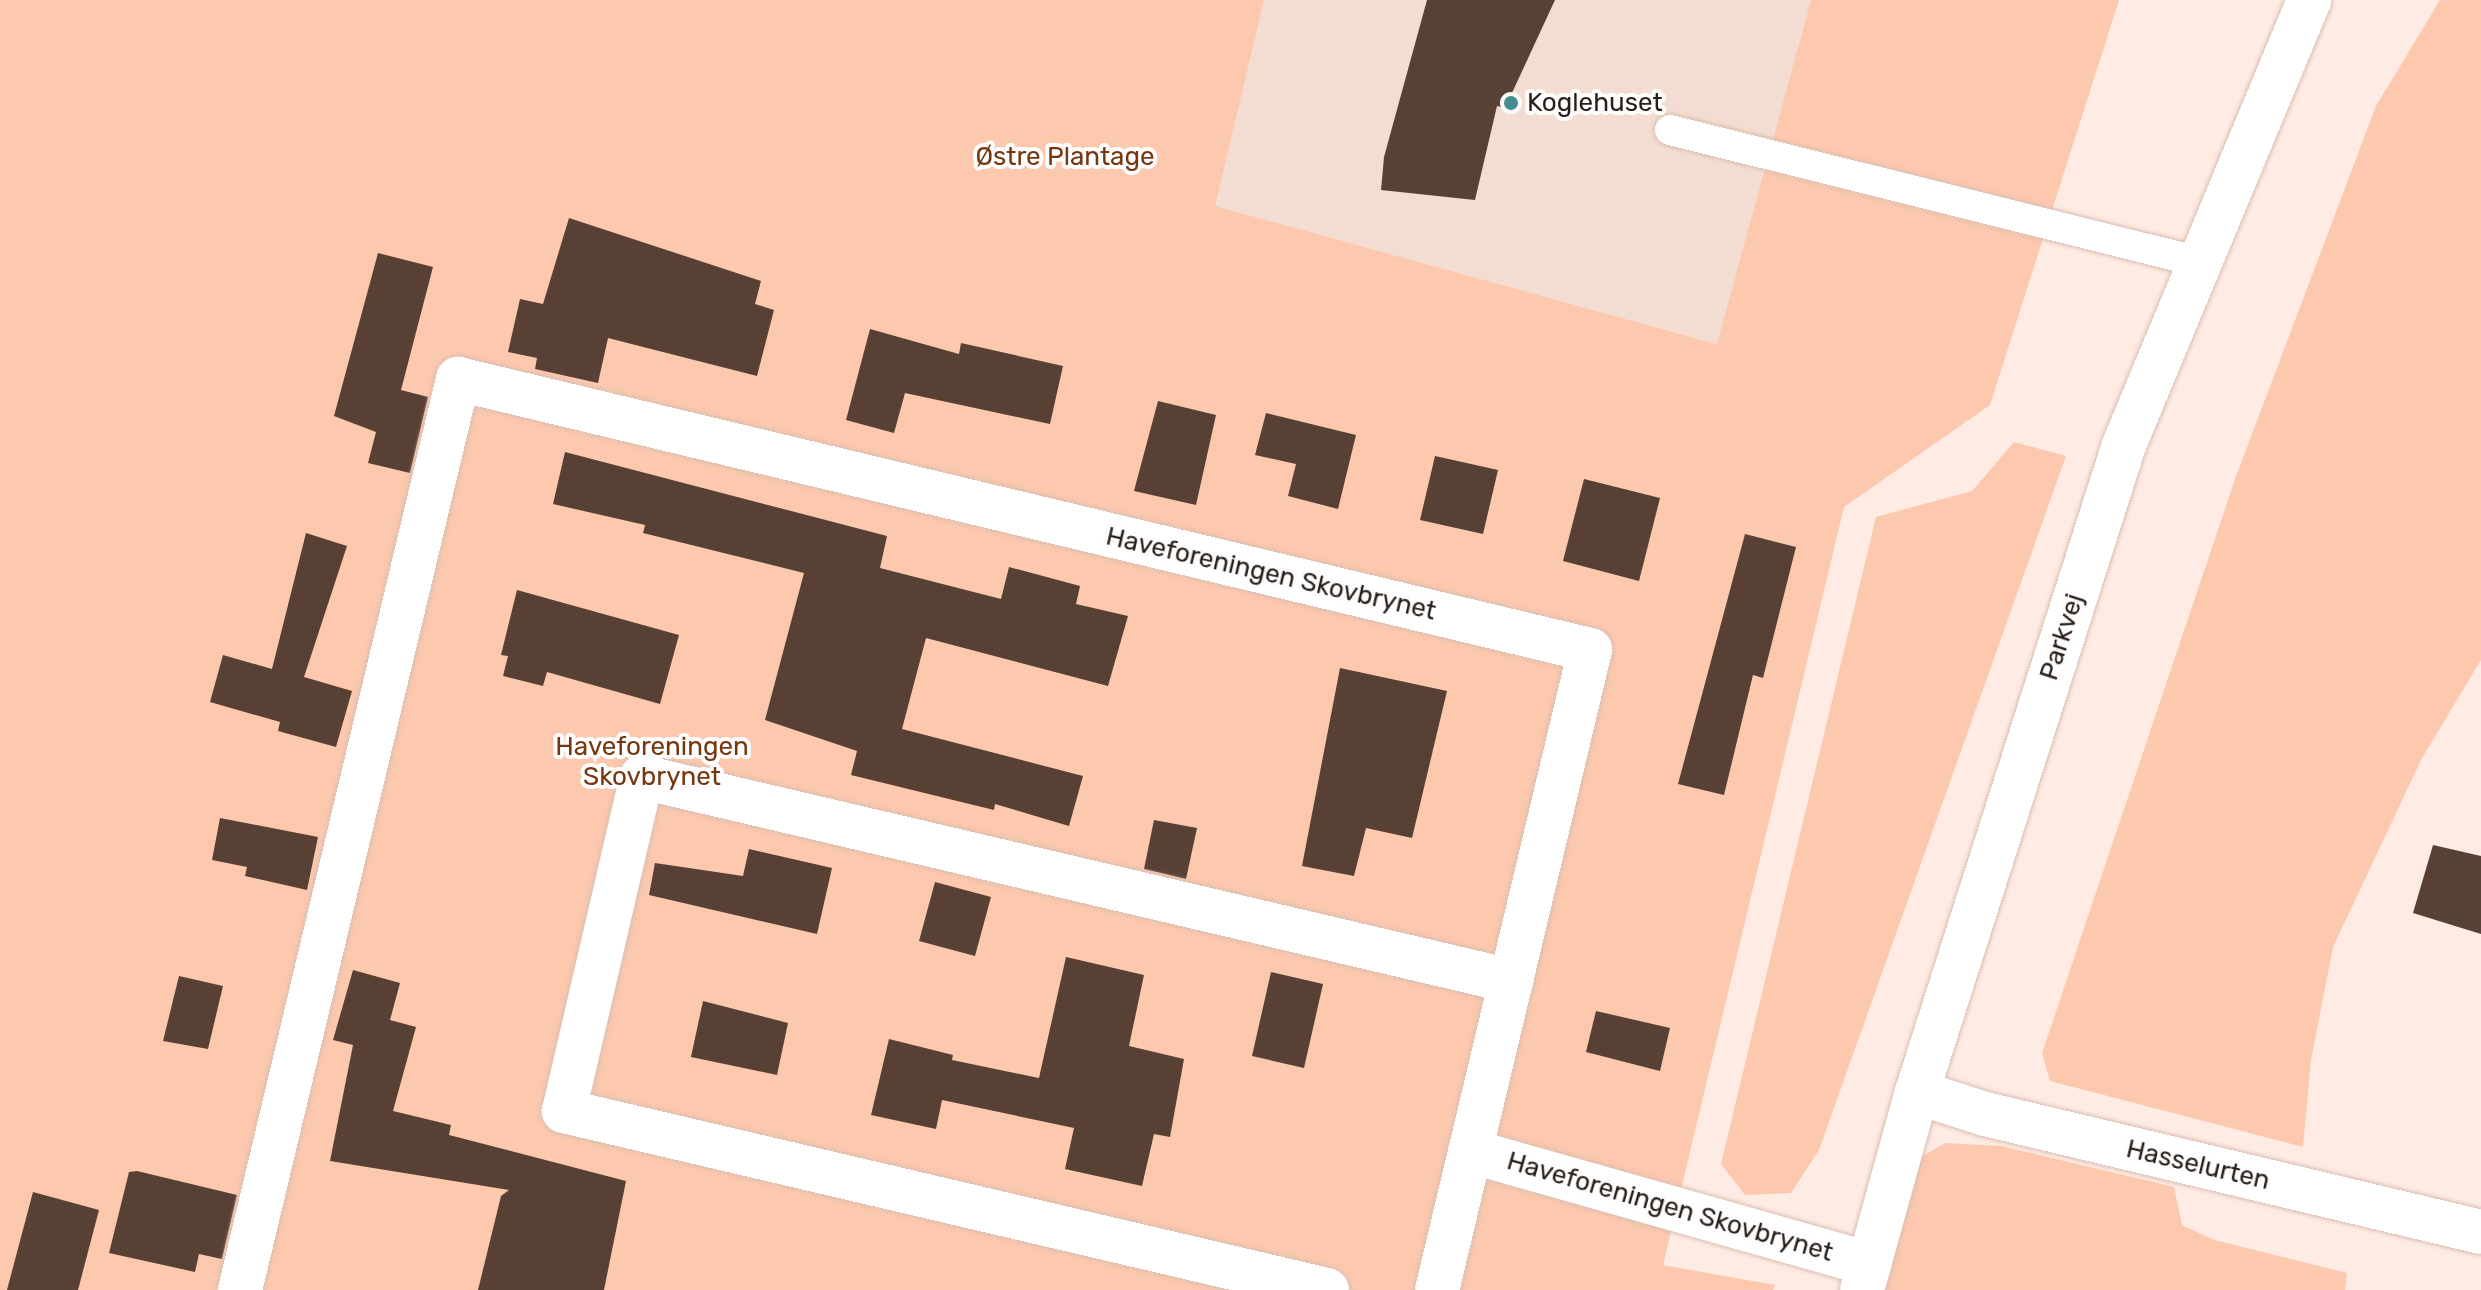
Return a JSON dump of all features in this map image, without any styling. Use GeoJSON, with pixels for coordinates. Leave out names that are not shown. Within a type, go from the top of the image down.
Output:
{"type":"FeatureCollection","features":[{"type":"Feature","properties":{"kind":"street","name":"Parkvej"},"geometry":{"type":"LineString","coordinates":[[1865,1277],[1917,1092],[2124,445],[2309,0]]}},
{"type":"Feature","properties":{"kind":"street","name":"Haveforeningen Skovbrynet"},"geometry":{"type":"LineString","coordinates":[[240,1290],[458,379],[1590,650],[1437,1290]]}},
{"type":"Feature","properties":{"kind":"street"},"geometry":{"type":"LineString","coordinates":[[1327,1290],[564,1111],[642,777],[1511,981]]}},
{"type":"Feature","properties":{"kind":"street","name":"Hasselurten"},"geometry":{"type":"LineString","coordinates":[[1917,1092],[1985,1114],[2481,1232]]}},
{"type":"Feature","properties":{"kind":"street","name":"Haveforeningen Skovbrynet"},"geometry":{"type":"LineString","coordinates":[[1470,1151],[1865,1277]]}},
{"type":"Feature","properties":{"kind":"lane"},"geometry":{"type":"LineString","coordinates":[[1670,130],[2200,262]]}},
{"type":"Feature","properties":{"kind":"shaded area","name":"Koglehuset"},"geometry":{"type":"Polygon","coordinates":[[[1264,0],[1811,0],[1718,344],[1214,206],[1264,0]]]}},
{"type":"Feature","properties":{"kind":"green space","name":"Haveforeningen Skovbrynet"},"geometry":{"type":"Polygon","coordinates":[[[0,0],[1264,0],[1215,206],[1717,344],[1811,0],[2119,0],[1990,405],[1844,507],[1663,1265],[1775,1285],[1773,1290],[0,1290],[0,0]]]}},
{"type":"Feature","properties":{"kind":"green space"},"geometry":{"type":"Polygon","coordinates":[[[2440,0],[2481,0],[2481,660],[2421,760],[2333,947],[2311,1060],[2303,1147],[2050,1081],[2042,1053],[2235,479],[2376,106],[2440,0]]]}},
{"type":"Feature","properties":{"kind":"green space"},"geometry":{"type":"Polygon","coordinates":[[[2014,442],[2066,456],[1819,1150],[1791,1193],[1745,1195],[1721,1164],[1876,517],[1972,491],[2014,442]]]}},
{"type":"Feature","properties":{"kind":"green space"},"geometry":{"type":"Polygon","coordinates":[[[1945,1143],[2001,1146],[2174,1187],[2182,1225],[2214,1240],[2347,1273],[2345,1290],[1880,1290],[1920,1158],[1945,1143]]]}},
{"type":"Feature","properties":{"kind":"building"},"geometry":{"type":"Polygon","coordinates":[[[1427,0],[1555,0],[1505,108],[1497,106],[1475,200],[1381,190],[1384,157],[1427,0]]]}},
{"type":"Feature","properties":{"kind":"building"},"geometry":{"type":"Polygon","coordinates":[[[569,218],[761,281],[755,304],[774,310],[757,376],[608,338],[598,383],[535,369],[537,358],[508,352],[520,299],[543,304],[569,218]]]}},
{"type":"Feature","properties":{"kind":"building"},"geometry":{"type":"Polygon","coordinates":[[[378,253],[433,267],[401,390],[428,397],[410,473],[368,463],[376,432],[334,416],[378,253]]]}},
{"type":"Feature","properties":{"kind":"building"},"geometry":{"type":"Polygon","coordinates":[[[870,329],[959,354],[961,343],[1063,366],[1050,424],[905,393],[894,433],[846,420],[870,329]]]}},
{"type":"Feature","properties":{"kind":"building"},"geometry":{"type":"Polygon","coordinates":[[[1158,401],[1216,415],[1196,505],[1134,491],[1158,401]]]}},
{"type":"Feature","properties":{"kind":"building"},"geometry":{"type":"Polygon","coordinates":[[[1266,413],[1356,435],[1338,509],[1288,496],[1296,464],[1255,455],[1266,413]]]}},
{"type":"Feature","properties":{"kind":"building"},"geometry":{"type":"Polygon","coordinates":[[[565,452],[887,536],[880,568],[1001,599],[1009,567],[1080,586],[1076,604],[1128,616],[1108,686],[926,638],[902,729],[1083,776],[1069,826],[995,804],[994,810],[851,775],[857,751],[765,720],[804,573],[643,533],[645,525],[553,504],[565,452]]]}},
{"type":"Feature","properties":{"kind":"building"},"geometry":{"type":"Polygon","coordinates":[[[1435,456],[1498,470],[1483,534],[1420,520],[1435,456]]]}},
{"type":"Feature","properties":{"kind":"building"},"geometry":{"type":"Polygon","coordinates":[[[1584,479],[1660,498],[1639,581],[1563,561],[1584,479]]]}},
{"type":"Feature","properties":{"kind":"building"},"geometry":{"type":"Polygon","coordinates":[[[306,533],[347,546],[304,677],[352,691],[336,747],[278,731],[280,722],[210,702],[223,655],[272,669],[306,533]]]}},
{"type":"Feature","properties":{"kind":"building"},"geometry":{"type":"Polygon","coordinates":[[[1745,534],[1796,547],[1763,678],[1753,675],[1724,795],[1678,784],[1745,534]]]}},
{"type":"Feature","properties":{"kind":"building"},"geometry":{"type":"Polygon","coordinates":[[[517,590],[679,635],[660,704],[547,672],[543,686],[503,676],[508,656],[501,655],[517,590]]]}},
{"type":"Feature","properties":{"kind":"building"},"geometry":{"type":"Polygon","coordinates":[[[1340,668],[1447,691],[1412,838],[1366,828],[1354,876],[1302,866],[1340,668]]]}},
{"type":"Feature","properties":{"kind":"building"},"geometry":{"type":"Polygon","coordinates":[[[220,818],[318,837],[307,890],[245,876],[247,867],[212,860],[220,818]]]}},
{"type":"Feature","properties":{"kind":"building"},"geometry":{"type":"Polygon","coordinates":[[[1154,820],[1197,828],[1186,879],[1144,869],[1154,820]]]}},
{"type":"Feature","properties":{"kind":"building"},"geometry":{"type":"Polygon","coordinates":[[[2433,845],[2481,856],[2481,934],[2413,913],[2433,845]]]}},
{"type":"Feature","properties":{"kind":"building"},"geometry":{"type":"Polygon","coordinates":[[[749,849],[832,868],[817,934],[649,895],[655,863],[743,876],[749,849]]]}},
{"type":"Feature","properties":{"kind":"building"},"geometry":{"type":"Polygon","coordinates":[[[935,882],[991,897],[975,956],[919,941],[935,882]]]}},
{"type":"Feature","properties":{"kind":"building"},"geometry":{"type":"Polygon","coordinates":[[[1066,957],[1144,975],[1129,1046],[1184,1059],[1170,1137],[1154,1134],[1142,1186],[1065,1169],[1074,1128],[942,1100],[936,1129],[871,1115],[889,1039],[953,1055],[952,1060],[1039,1078],[1066,957]]]}},
{"type":"Feature","properties":{"kind":"building"},"geometry":{"type":"Polygon","coordinates":[[[353,970],[400,983],[390,1020],[416,1027],[393,1111],[451,1125],[449,1135],[626,1181],[604,1290],[478,1290],[501,1196],[509,1190],[330,1161],[353,1045],[333,1040],[353,970]]]}},
{"type":"Feature","properties":{"kind":"building"},"geometry":{"type":"Polygon","coordinates":[[[1271,972],[1323,984],[1304,1068],[1252,1056],[1271,972]]]}},
{"type":"Feature","properties":{"kind":"building"},"geometry":{"type":"Polygon","coordinates":[[[179,976],[223,986],[208,1049],[163,1041],[179,976]]]}},
{"type":"Feature","properties":{"kind":"building"},"geometry":{"type":"Polygon","coordinates":[[[703,1001],[788,1023],[777,1075],[691,1057],[703,1001]]]}},
{"type":"Feature","properties":{"kind":"building"},"geometry":{"type":"Polygon","coordinates":[[[1596,1011],[1670,1028],[1660,1071],[1586,1052],[1596,1011]]]}},
{"type":"Feature","properties":{"kind":"building"},"geometry":{"type":"Polygon","coordinates":[[[137,1171],[237,1195],[222,1259],[199,1254],[195,1272],[109,1253],[129,1172],[137,1171]]]}},
{"type":"Feature","properties":{"kind":"building"},"geometry":{"type":"Polygon","coordinates":[[[33,1192],[99,1210],[78,1290],[7,1290],[33,1192]]]}},
{"type":"Feature","properties":{"kind":"place","name":"Koglehuset"},"geometry":{"type":"Point","coordinates":[1511,103]}},
{"type":"Feature","properties":{"kind":"park label","name":"Østre Plantage"},"geometry":{"type":"Point","coordinates":[1065,157]}}]}
